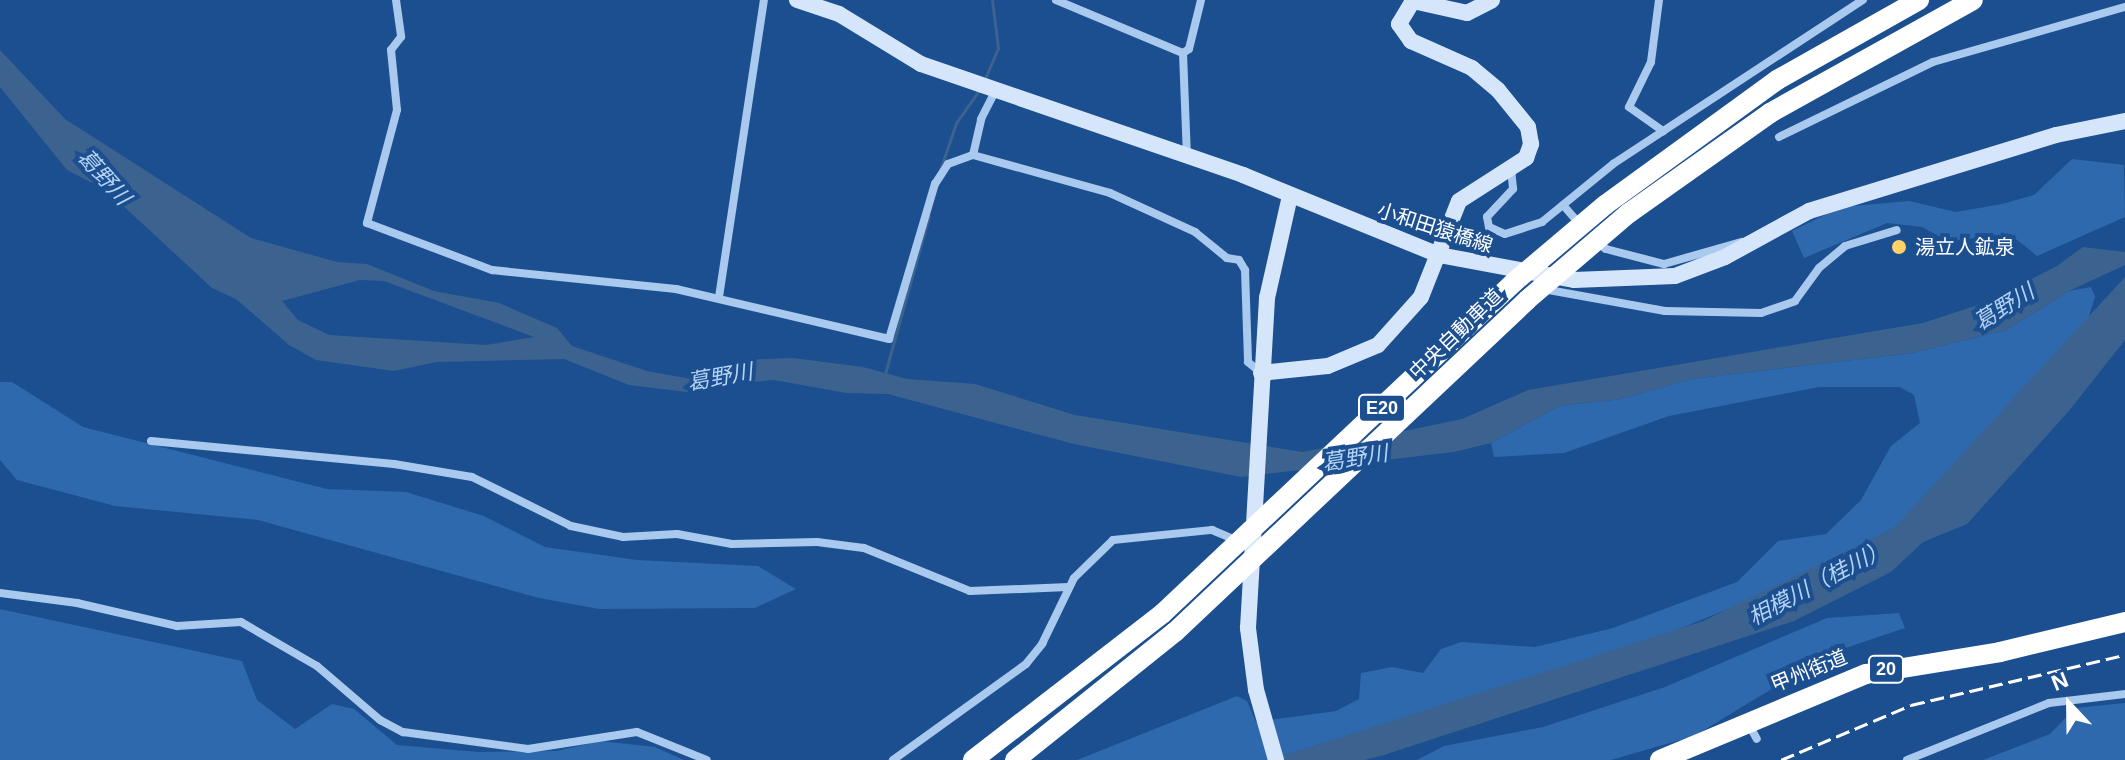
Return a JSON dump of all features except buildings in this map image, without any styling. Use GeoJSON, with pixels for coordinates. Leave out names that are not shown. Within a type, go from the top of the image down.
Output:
{"type":"FeatureCollection","features":[{"type":"Feature","properties":{"kind":"highway","name":"中央自動車道"},"geometry":{"type":"LineString","coordinates":[[973,760],[1162,614],[1503,291],[1605,205],[1777,80],[1919,0]]}},
{"type":"Feature","properties":{"kind":"highway","name":"中央自動車道"},"geometry":{"type":"LineString","coordinates":[[1015,760],[1175,632],[1527,300],[1629,213],[1770,113],[1973,0]]}},
{"type":"Feature","properties":{"kind":"highway","name":"甲州街道"},"geometry":{"type":"LineString","coordinates":[[1660,760],[1752,731],[1866,674],[2000,652],[2125,622]]}},
{"type":"Feature","properties":{"kind":"main road","name":"小和田猿橋線"},"geometry":{"type":"LineString","coordinates":[[797,0],[839,14],[900,55],[1187,155],[1439,255],[1503,270],[1594,281],[1667,277],[1693,271],[1809,211],[2056,135],[2125,121]]}},
{"type":"Feature","properties":{"kind":"main road"},"geometry":{"type":"LineString","coordinates":[[1261,382],[1328,366],[1378,345],[1412,311],[1439,255],[1459,201],[1526,158],[1531,144],[1520,115],[1483,75],[1415,44],[1399,24],[1413,1],[1467,13],[1492,0]]}},
{"type":"Feature","properties":{"kind":"main road"},"geometry":{"type":"LineString","coordinates":[[1276,760],[1256,690],[1248,628],[1261,382],[1272,264],[1290,196]]}},
{"type":"Feature","properties":{"kind":"street"},"geometry":{"type":"LineString","coordinates":[[396,0],[401,37],[391,50],[397,110],[367,223],[492,270],[719,297],[889,339],[935,184],[948,164],[973,155],[1110,193],[1195,232],[1227,258],[1239,260],[1245,270],[1248,362],[1261,382]]}},
{"type":"Feature","properties":{"kind":"street"},"geometry":{"type":"LineString","coordinates":[[719,297],[764,0]]}},
{"type":"Feature","properties":{"kind":"street"},"geometry":{"type":"LineString","coordinates":[[1056,0],[1183,53]]}},
{"type":"Feature","properties":{"kind":"street"},"geometry":{"type":"LineString","coordinates":[[1183,53],[1189,49],[1201,0]]}},
{"type":"Feature","properties":{"kind":"street"},"geometry":{"type":"LineString","coordinates":[[1659,0],[1651,62],[1629,107],[1663,131]]}},
{"type":"Feature","properties":{"kind":"street"},"geometry":{"type":"LineString","coordinates":[[1511,168],[1511,194],[1487,213],[1492,229],[1523,231],[1663,131],[1863,0]]}},
{"type":"Feature","properties":{"kind":"street"},"geometry":{"type":"LineString","coordinates":[[1779,137],[1933,62],[1985,43],[2125,7]]}},
{"type":"Feature","properties":{"kind":"street"},"geometry":{"type":"LineString","coordinates":[[1183,53],[1187,155]]}},
{"type":"Feature","properties":{"kind":"street"},"geometry":{"type":"LineString","coordinates":[[973,155],[981,119],[996,90]]}},
{"type":"Feature","properties":{"kind":"street"},"geometry":{"type":"LineString","coordinates":[[1563,205],[1606,249],[1649,263],[1675,263],[1754,241]]}},
{"type":"Feature","properties":{"kind":"street"},"geometry":{"type":"LineString","coordinates":[[1503,270],[1556,294],[1583,293],[1665,311],[1761,313],[1795,301],[1819,268],[1845,246],[1897,230]]}},
{"type":"Feature","properties":{"kind":"street"},"geometry":{"type":"LineString","coordinates":[[151,441],[394,464],[472,477],[571,526],[623,537],[677,534],[732,544],[817,542],[864,548],[970,591],[1068,587]]}},
{"type":"Feature","properties":{"kind":"street"},"geometry":{"type":"LineString","coordinates":[[893,760],[1026,664],[1050,629],[1068,587],[1118,537],[1212,530],[1251,548]]}},
{"type":"Feature","properties":{"kind":"street"},"geometry":{"type":"LineString","coordinates":[[0,593],[77,603],[177,626],[241,622],[317,666],[380,720],[403,732],[528,749],[637,732],[707,760]]}},
{"type":"Feature","properties":{"kind":"street"},"geometry":{"type":"LineString","coordinates":[[1907,760],[2049,703],[2125,694]]}},
{"type":"Feature","properties":{"kind":"shaded area"},"geometry":{"type":"Polygon","coordinates":[[[2072,159],[2124,165],[2125,217],[2037,256],[2011,235],[1948,241],[1922,227],[1887,223],[1804,258],[1792,231],[1841,207],[1909,201],[1956,212],[2002,204],[2034,195],[2072,159]]]}},
{"type":"Feature","properties":{"kind":"shaded area"},"geometry":{"type":"Polygon","coordinates":[[[2091,287],[2095,297],[2088,319],[1926,498],[1894,528],[1763,595],[1654,639],[1270,760],[1077,760],[1237,696],[1247,701],[1256,722],[1336,711],[1359,699],[1361,673],[1392,667],[1423,673],[1441,649],[1461,642],[1535,647],[1613,628],[1737,582],[1778,541],[1826,534],[1861,500],[1891,446],[1920,423],[1914,395],[1900,387],[1819,387],[1669,416],[1564,453],[1494,457],[1491,443],[1559,406],[1621,399],[1691,379],[1912,353],[2006,330],[2069,291],[2091,287]]]}},
{"type":"Feature","properties":{"kind":"shaded area"},"geometry":{"type":"Polygon","coordinates":[[[0,382],[12,382],[83,427],[327,489],[406,492],[484,516],[545,547],[637,560],[758,566],[796,589],[755,608],[599,609],[539,598],[258,520],[115,506],[17,480],[0,460],[0,382]]]}},
{"type":"Feature","properties":{"kind":"shaded area"},"geometry":{"type":"Polygon","coordinates":[[[0,609],[242,661],[257,700],[295,729],[332,704],[354,709],[397,745],[479,752],[557,751],[601,741],[655,747],[684,760],[0,760],[0,609]]]}},
{"type":"Feature","properties":{"kind":"shaded area"},"geometry":{"type":"Polygon","coordinates":[[[1899,613],[1905,628],[1831,653],[1694,736],[1611,760],[1417,760],[1444,746],[1543,727],[1665,687],[1827,618],[1899,613]]]}},
{"type":"Feature","properties":{"kind":"shaded area"},"geometry":{"type":"Polygon","coordinates":[[[2125,703],[2125,760],[1983,760],[2050,734],[2075,708],[2125,703]]]}},
{"type":"Feature","properties":{"kind":"water","name":"葛野川"},"geometry":{"type":"Polygon","coordinates":[[[0,50],[65,119],[251,238],[337,262],[367,264],[434,291],[499,303],[557,328],[572,346],[647,371],[691,379],[739,360],[793,358],[863,367],[907,379],[975,384],[1075,415],[1303,452],[1462,419],[1528,390],[1923,323],[1984,303],[2057,266],[2083,247],[2125,252],[2125,265],[2069,291],[2006,330],[1912,353],[1691,379],[1621,399],[1559,406],[1491,443],[1454,452],[1241,477],[1074,444],[888,394],[846,393],[774,380],[709,386],[695,393],[629,385],[564,359],[436,362],[394,371],[316,360],[289,345],[236,299],[212,288],[106,190],[67,170],[0,87],[0,50]],[[360,280],[282,301],[298,320],[329,335],[486,345],[534,337],[384,281],[360,280]]]}},
{"type":"Feature","properties":{"kind":"water","name":"相模川（桂川）"},"geometry":{"type":"Polygon","coordinates":[[[2125,277],[2125,340],[2068,412],[1967,524],[1923,542],[1891,572],[1794,621],[1384,755],[1365,760],[1270,760],[1703,621],[1894,528],[2125,277]]]}},
{"type":"Feature","properties":{"kind":"waterway"},"geometry":{"type":"LineString","coordinates":[[984,81],[998,48],[992,0]]}},
{"type":"Feature","properties":{"kind":"waterway"},"geometry":{"type":"LineString","coordinates":[[940,170],[956,123],[978,91]]}},
{"type":"Feature","properties":{"kind":"waterway"},"geometry":{"type":"LineString","coordinates":[[884,377],[929,216]]}},
{"type":"Feature","properties":{"kind":"railway"},"geometry":{"type":"LineString","coordinates":[[1781,760],[1911,705],[2125,655]]}},
{"type":"Feature","properties":{"kind":"place","name":"湯立人鉱泉"},"geometry":{"type":"Point","coordinates":[1899,247]}}]}
